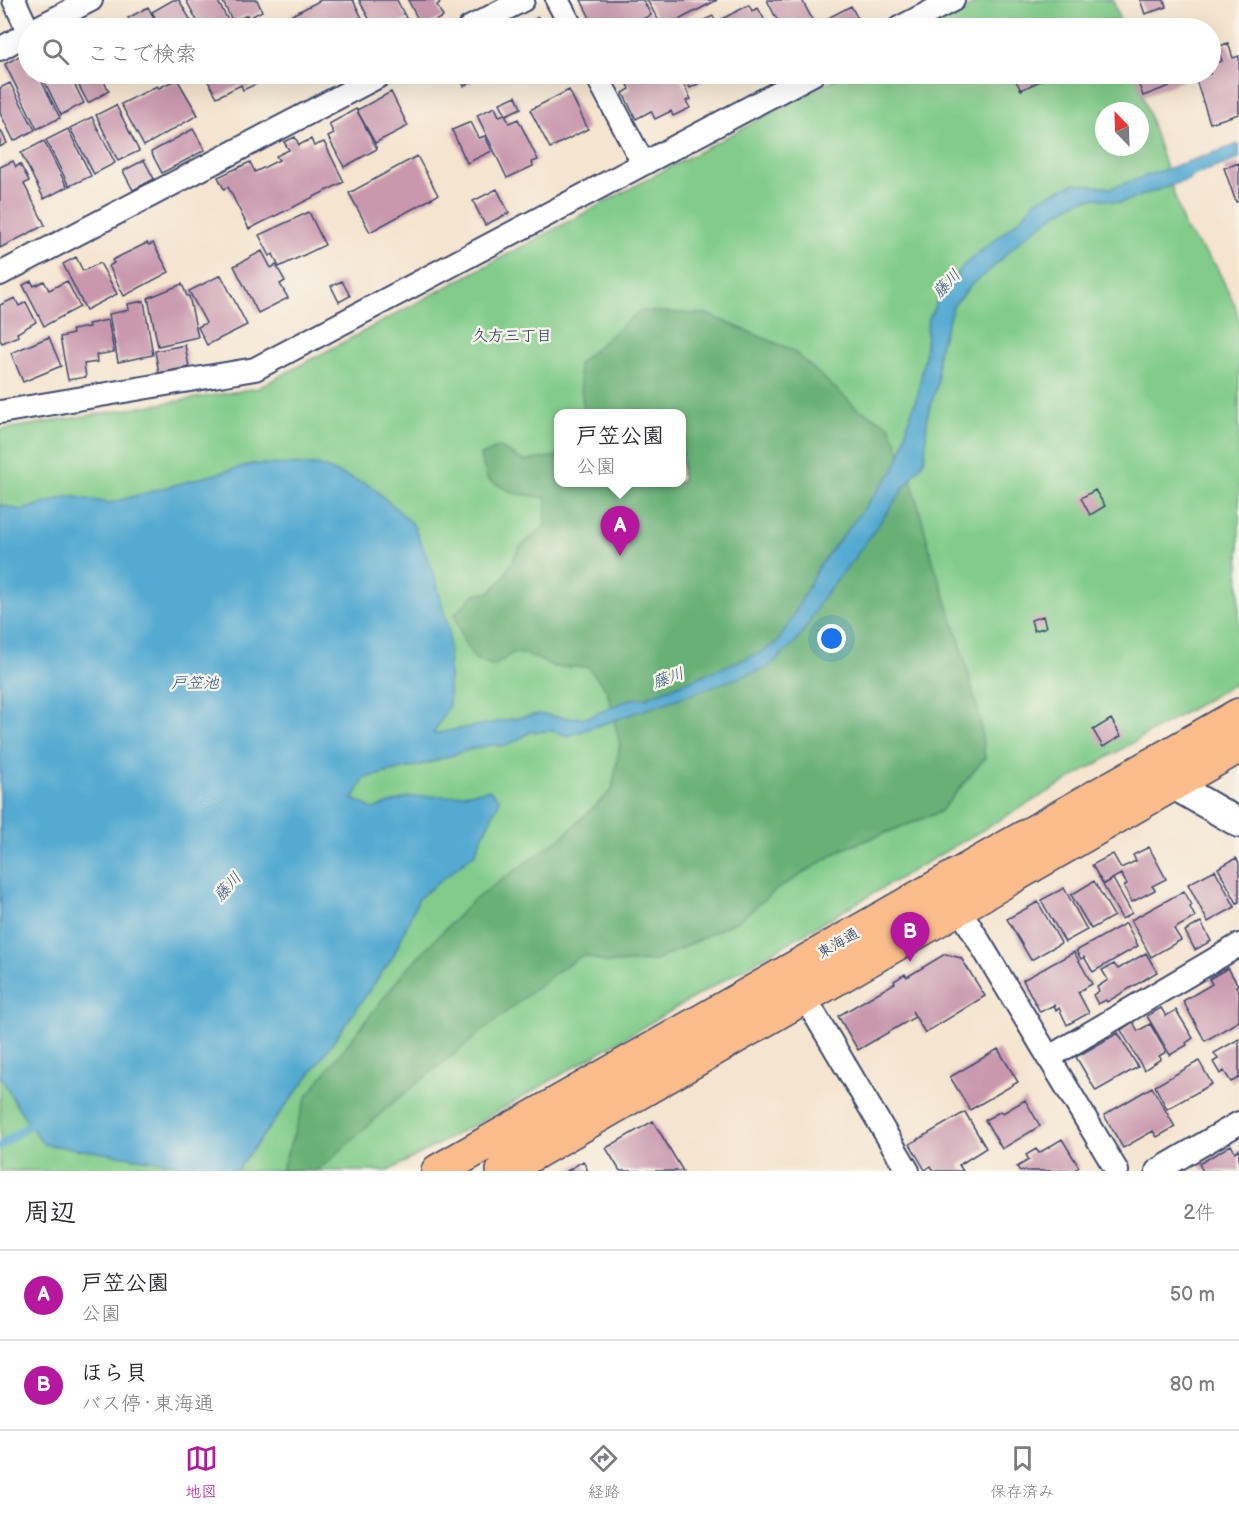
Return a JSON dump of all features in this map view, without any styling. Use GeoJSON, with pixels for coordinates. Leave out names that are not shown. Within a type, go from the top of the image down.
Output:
{"type":"FeatureCollection","features":[{"type":"Feature","properties":{"kind":"main road","name":"東海通"},"geometry":{"type":"LineString","coordinates":[[503,1171],[958,908],[1165,773],[1239,715]]}},
{"type":"Feature","properties":{"kind":"main road","name":"東海通"},"geometry":{"type":"LineString","coordinates":[[438,1171],[1165,773],[1239,746]]}},
{"type":"Feature","properties":{"kind":"street"},"geometry":{"type":"LineString","coordinates":[[14,0],[22,18]]}},
{"type":"Feature","properties":{"kind":"street"},"geometry":{"type":"LineString","coordinates":[[56,18],[91,0]]}},
{"type":"Feature","properties":{"kind":"street"},"geometry":{"type":"LineString","coordinates":[[488,18],[523,0]]}},
{"type":"Feature","properties":{"kind":"street"},"geometry":{"type":"LineString","coordinates":[[557,0],[567,18]]}},
{"type":"Feature","properties":{"kind":"street"},"geometry":{"type":"LineString","coordinates":[[918,18],[953,0]]}},
{"type":"Feature","properties":{"kind":"street"},"geometry":{"type":"LineString","coordinates":[[0,49],[18,38]]}},
{"type":"Feature","properties":{"kind":"street"},"geometry":{"type":"LineString","coordinates":[[0,274],[364,84]]}},
{"type":"Feature","properties":{"kind":"street"},"geometry":{"type":"LineString","coordinates":[[601,84],[643,163]]}},
{"type":"Feature","properties":{"kind":"street"},"geometry":{"type":"LineString","coordinates":[[0,412],[255,369],[794,84]]}},
{"type":"Feature","properties":{"kind":"street"},"geometry":{"type":"LineString","coordinates":[[1165,773],[1239,823]]}},
{"type":"Feature","properties":{"kind":"street"},"geometry":{"type":"LineString","coordinates":[[958,908],[1118,1171]]}},
{"type":"Feature","properties":{"kind":"street"},"geometry":{"type":"LineString","coordinates":[[1048,1058],[1239,945]]}},
{"type":"Feature","properties":{"kind":"street"},"geometry":{"type":"LineString","coordinates":[[805,998],[908,1171]]}},
{"type":"Feature","properties":{"kind":"street"},"geometry":{"type":"LineString","coordinates":[[1157,1171],[1239,1123]]}},
{"type":"Feature","properties":{"kind":"green space"},"geometry":{"type":"Polygon","coordinates":[[[982,0],[1113,0],[1119,18],[948,18],[982,0]]]}},
{"type":"Feature","properties":{"kind":"green space"},"geometry":{"type":"Polygon","coordinates":[[[825,84],[1139,84],[1145,102],[1095,102],[1095,156],[1149,156],[1149,115],[1185,229],[1216,266],[1235,305],[1239,321],[1239,681],[476,1124],[388,1171],[0,1171],[0,430],[258,388],[825,84]]]}},
{"type":"Feature","properties":{"kind":"green space"},"geometry":{"type":"Polygon","coordinates":[[[639,311],[707,314],[792,350],[857,408],[889,425],[909,471],[932,558],[960,643],[979,715],[985,758],[940,812],[841,850],[779,888],[739,920],[655,961],[607,963],[583,955],[555,973],[389,1106],[329,1161],[315,1171],[281,1171],[307,1096],[404,972],[471,902],[562,837],[612,790],[620,745],[607,690],[588,667],[555,667],[526,654],[513,653],[494,666],[475,659],[463,640],[455,614],[475,594],[491,592],[505,575],[520,547],[545,526],[546,498],[514,493],[488,480],[480,456],[499,447],[524,461],[554,457],[554,487],[686,487],[686,409],[584,409],[578,364],[639,311]]]}},
{"type":"Feature","properties":{"kind":"water","name":"戸笠池"},"geometry":{"type":"Polygon","coordinates":[[[1239,144],[1239,159],[1195,175],[1190,179],[1120,203],[1097,198],[1078,201],[1022,239],[970,286],[953,306],[938,352],[938,383],[927,417],[925,459],[853,560],[822,598],[796,642],[767,668],[568,736],[554,731],[531,732],[506,746],[490,745],[471,749],[425,764],[365,778],[353,799],[373,809],[408,797],[450,796],[489,790],[500,800],[474,854],[419,898],[393,957],[314,1069],[236,1171],[43,1144],[15,1103],[0,1075],[0,505],[21,510],[70,496],[109,503],[252,464],[318,465],[371,486],[413,524],[435,577],[449,632],[449,705],[433,734],[539,714],[565,718],[589,717],[630,699],[645,698],[762,652],[778,641],[819,566],[894,470],[918,394],[928,321],[940,294],[965,264],[1020,219],[1036,200],[1075,183],[1111,188],[1239,144]]]}},
{"type":"Feature","properties":{"kind":"building"},"geometry":{"type":"Polygon","coordinates":[[[173,0],[179,0],[189,18],[155,18],[152,12],[173,0]]]}},
{"type":"Feature","properties":{"kind":"building"},"geometry":{"type":"Polygon","coordinates":[[[186,0],[217,0],[227,18],[196,18],[186,0]]]}},
{"type":"Feature","properties":{"kind":"building"},"geometry":{"type":"Polygon","coordinates":[[[222,0],[257,0],[262,11],[249,18],[247,15],[241,18],[231,18],[222,0]]]}},
{"type":"Feature","properties":{"kind":"building"},"geometry":{"type":"Polygon","coordinates":[[[321,0],[353,0],[362,18],[291,18],[290,16],[321,0]]]}},
{"type":"Feature","properties":{"kind":"building"},"geometry":{"type":"Polygon","coordinates":[[[359,0],[397,0],[406,18],[369,18],[359,0]]]}},
{"type":"Feature","properties":{"kind":"building"},"geometry":{"type":"Polygon","coordinates":[[[408,0],[438,0],[440,3],[437,5],[443,17],[417,18],[408,0]]]}},
{"type":"Feature","properties":{"kind":"building"},"geometry":{"type":"Polygon","coordinates":[[[581,0],[643,0],[651,15],[645,18],[590,18],[581,0]]]}},
{"type":"Feature","properties":{"kind":"building"},"geometry":{"type":"Polygon","coordinates":[[[647,0],[717,0],[682,18],[657,18],[647,0]]]}},
{"type":"Feature","properties":{"kind":"building"},"geometry":{"type":"Polygon","coordinates":[[[767,0],[802,0],[811,18],[776,18],[767,0]]]}},
{"type":"Feature","properties":{"kind":"building"},"geometry":{"type":"Polygon","coordinates":[[[1140,0],[1164,0],[1166,7],[1145,14],[1140,0]]]}},
{"type":"Feature","properties":{"kind":"building"},"geometry":{"type":"Polygon","coordinates":[[[749,5],[752,11],[758,8],[764,18],[724,18],[749,5]]]}},
{"type":"Feature","properties":{"kind":"building"},"geometry":{"type":"Polygon","coordinates":[[[851,6],[858,18],[828,18],[851,6]]]}},
{"type":"Feature","properties":{"kind":"building"},"geometry":{"type":"Polygon","coordinates":[[[148,7],[154,18],[128,18],[148,7]]]}},
{"type":"Feature","properties":{"kind":"building"},"geometry":{"type":"Polygon","coordinates":[[[1228,43],[1233,58],[1239,56],[1239,114],[1210,123],[1197,84],[1221,84],[1221,46],[1228,43]]]}},
{"type":"Feature","properties":{"kind":"building"},"geometry":{"type":"Polygon","coordinates":[[[18,57],[18,84],[43,84],[60,118],[37,129],[5,64],[18,57]]]}},
{"type":"Feature","properties":{"kind":"building"},"geometry":{"type":"Polygon","coordinates":[[[10,83],[35,130],[14,141],[0,113],[0,88],[10,83]]]}},
{"type":"Feature","properties":{"kind":"building"},"geometry":{"type":"Polygon","coordinates":[[[46,84],[74,84],[84,103],[61,115],[46,84]]]}},
{"type":"Feature","properties":{"kind":"building"},"geometry":{"type":"Polygon","coordinates":[[[78,84],[105,84],[109,91],[88,103],[78,84]]]}},
{"type":"Feature","properties":{"kind":"building"},"geometry":{"type":"Polygon","coordinates":[[[167,84],[180,84],[198,115],[144,146],[121,104],[157,86],[159,88],[167,84]]]}},
{"type":"Feature","properties":{"kind":"building"},"geometry":{"type":"Polygon","coordinates":[[[210,84],[256,84],[243,90],[241,85],[217,97],[210,84]]]}},
{"type":"Feature","properties":{"kind":"building"},"geometry":{"type":"Polygon","coordinates":[[[628,84],[683,84],[691,99],[686,101],[690,108],[673,116],[671,111],[655,119],[651,111],[636,119],[623,93],[630,89],[628,84]]]}},
{"type":"Feature","properties":{"kind":"building"},"geometry":{"type":"Polygon","coordinates":[[[1018,84],[1034,84],[1021,90],[1018,84]]]}},
{"type":"Feature","properties":{"kind":"building"},"geometry":{"type":"Polygon","coordinates":[[[1139,84],[1175,84],[1143,96],[1139,84]]]}},
{"type":"Feature","properties":{"kind":"building"},"geometry":{"type":"Polygon","coordinates":[[[569,90],[588,129],[550,148],[530,110],[569,90]]]}},
{"type":"Feature","properties":{"kind":"building"},"geometry":{"type":"Polygon","coordinates":[[[391,92],[408,126],[375,143],[357,110],[391,92]]]}},
{"type":"Feature","properties":{"kind":"building"},"geometry":{"type":"Polygon","coordinates":[[[516,96],[521,108],[506,115],[500,103],[516,96]]]}},
{"type":"Feature","properties":{"kind":"building"},"geometry":{"type":"Polygon","coordinates":[[[116,105],[139,151],[118,161],[96,115],[116,105]]]}},
{"type":"Feature","properties":{"kind":"building"},"geometry":{"type":"Polygon","coordinates":[[[495,107],[499,116],[505,114],[509,123],[518,119],[538,160],[532,162],[533,166],[507,178],[477,115],[495,107]]]}},
{"type":"Feature","properties":{"kind":"building"},"geometry":{"type":"Polygon","coordinates":[[[356,109],[377,149],[344,167],[328,137],[334,134],[329,124],[356,109]]]}},
{"type":"Feature","properties":{"kind":"building"},"geometry":{"type":"Polygon","coordinates":[[[92,117],[115,163],[94,174],[70,128],[92,117]]]}},
{"type":"Feature","properties":{"kind":"building"},"geometry":{"type":"Polygon","coordinates":[[[471,122],[479,138],[485,136],[492,151],[467,163],[452,130],[471,122]]]}},
{"type":"Feature","properties":{"kind":"building"},"geometry":{"type":"Polygon","coordinates":[[[0,129],[7,143],[0,147],[0,129]]]}},
{"type":"Feature","properties":{"kind":"building"},"geometry":{"type":"Polygon","coordinates":[[[68,129],[91,176],[69,186],[46,140],[68,129]]]}},
{"type":"Feature","properties":{"kind":"building"},"geometry":{"type":"Polygon","coordinates":[[[193,129],[205,150],[162,173],[151,152],[193,129]]]}},
{"type":"Feature","properties":{"kind":"building"},"geometry":{"type":"Polygon","coordinates":[[[295,137],[299,145],[311,139],[314,146],[324,142],[344,182],[249,229],[228,187],[224,189],[218,177],[250,162],[255,172],[279,160],[276,156],[289,150],[284,142],[295,137]]]}},
{"type":"Feature","properties":{"kind":"building"},"geometry":{"type":"Polygon","coordinates":[[[44,141],[67,187],[44,199],[21,153],[44,141]]]}},
{"type":"Feature","properties":{"kind":"building"},"geometry":{"type":"Polygon","coordinates":[[[417,156],[438,195],[370,232],[349,193],[417,156]]]}},
{"type":"Feature","properties":{"kind":"building"},"geometry":{"type":"Polygon","coordinates":[[[144,160],[154,179],[133,190],[123,171],[144,160]]]}},
{"type":"Feature","properties":{"kind":"building"},"geometry":{"type":"Polygon","coordinates":[[[13,161],[16,167],[20,164],[29,181],[24,184],[45,225],[0,248],[0,167],[13,161]]]}},
{"type":"Feature","properties":{"kind":"building"},"geometry":{"type":"Polygon","coordinates":[[[1239,163],[1239,201],[1236,202],[1224,168],[1239,163]]]}},
{"type":"Feature","properties":{"kind":"building"},"geometry":{"type":"Polygon","coordinates":[[[497,189],[509,213],[485,225],[473,201],[497,189]]]}},
{"type":"Feature","properties":{"kind":"building"},"geometry":{"type":"Polygon","coordinates":[[[309,212],[325,245],[279,267],[273,254],[270,256],[259,235],[309,212]]]}},
{"type":"Feature","properties":{"kind":"building"},"geometry":{"type":"Polygon","coordinates":[[[147,243],[149,245],[153,243],[169,272],[124,296],[109,266],[114,263],[112,260],[147,243]]]}},
{"type":"Feature","properties":{"kind":"building"},"geometry":{"type":"Polygon","coordinates":[[[262,251],[271,268],[276,265],[285,281],[280,284],[288,298],[258,313],[234,266],[262,251]]]}},
{"type":"Feature","properties":{"kind":"building"},"geometry":{"type":"Polygon","coordinates":[[[76,257],[83,271],[100,263],[117,294],[86,310],[63,264],[76,257]]]}},
{"type":"Feature","properties":{"kind":"building"},"geometry":{"type":"Polygon","coordinates":[[[221,275],[247,325],[207,345],[198,327],[206,323],[189,291],[221,275]]]}},
{"type":"Feature","properties":{"kind":"building"},"geometry":{"type":"Polygon","coordinates":[[[31,281],[34,286],[44,281],[49,290],[67,281],[80,307],[44,326],[23,285],[31,281]]]}},
{"type":"Feature","properties":{"kind":"building"},"geometry":{"type":"Polygon","coordinates":[[[342,281],[350,296],[339,302],[331,286],[342,281]]]}},
{"type":"Feature","properties":{"kind":"building"},"geometry":{"type":"Polygon","coordinates":[[[182,284],[189,296],[198,337],[158,346],[148,298],[182,284]]]}},
{"type":"Feature","properties":{"kind":"building"},"geometry":{"type":"Polygon","coordinates":[[[15,298],[19,306],[26,302],[36,322],[17,333],[18,336],[2,343],[0,340],[0,305],[15,298]]]}},
{"type":"Feature","properties":{"kind":"building"},"geometry":{"type":"Polygon","coordinates":[[[144,301],[153,355],[118,362],[109,314],[129,310],[128,304],[144,301]]]}},
{"type":"Feature","properties":{"kind":"building"},"geometry":{"type":"Polygon","coordinates":[[[108,320],[114,352],[96,355],[97,362],[84,364],[86,377],[68,380],[60,337],[73,334],[72,330],[89,327],[88,324],[108,320]]]}},
{"type":"Feature","properties":{"kind":"building"},"geometry":{"type":"Polygon","coordinates":[[[49,337],[61,366],[23,382],[11,353],[49,337]]]}},
{"type":"Feature","properties":{"kind":"building"},"geometry":{"type":"Polygon","coordinates":[[[185,345],[189,367],[159,373],[155,351],[185,345]]]}},
{"type":"Feature","properties":{"kind":"building"},"geometry":{"type":"Polygon","coordinates":[[[1095,490],[1105,506],[1090,515],[1081,498],[1095,490]]]}},
{"type":"Feature","properties":{"kind":"building"},"geometry":{"type":"Polygon","coordinates":[[[1043,616],[1046,627],[1034,631],[1031,620],[1043,616]]]}},
{"type":"Feature","properties":{"kind":"building"},"geometry":{"type":"Polygon","coordinates":[[[1111,719],[1121,736],[1103,747],[1093,730],[1111,719]]]}},
{"type":"Feature","properties":{"kind":"building"},"geometry":{"type":"Polygon","coordinates":[[[1149,847],[1166,879],[1152,886],[1155,890],[1132,902],[1124,886],[1127,884],[1121,874],[1103,884],[1092,865],[1113,854],[1121,868],[1136,861],[1133,855],[1149,847]]]}},
{"type":"Feature","properties":{"kind":"building"},"geometry":{"type":"Polygon","coordinates":[[[1236,858],[1239,863],[1239,902],[1237,903],[1218,868],[1236,858]]]}},
{"type":"Feature","properties":{"kind":"building"},"geometry":{"type":"Polygon","coordinates":[[[1215,870],[1235,907],[1208,922],[1188,884],[1215,870]]]}},
{"type":"Feature","properties":{"kind":"building"},"geometry":{"type":"Polygon","coordinates":[[[1113,879],[1132,913],[1122,919],[1103,885],[1113,879]]]}},
{"type":"Feature","properties":{"kind":"building"},"geometry":{"type":"Polygon","coordinates":[[[1094,881],[1114,916],[1091,929],[1071,895],[1094,881]]]}},
{"type":"Feature","properties":{"kind":"building"},"geometry":{"type":"Polygon","coordinates":[[[1064,888],[1087,930],[1065,942],[1041,900],[1064,888]]]}},
{"type":"Feature","properties":{"kind":"building"},"geometry":{"type":"Polygon","coordinates":[[[1184,891],[1192,905],[1190,907],[1195,917],[1174,929],[1181,940],[1151,957],[1131,920],[1184,891]]]}},
{"type":"Feature","properties":{"kind":"building"},"geometry":{"type":"Polygon","coordinates":[[[1038,902],[1061,943],[1031,960],[1007,919],[1038,902]]]}},
{"type":"Feature","properties":{"kind":"building"},"geometry":{"type":"Polygon","coordinates":[[[1201,922],[1211,941],[1195,950],[1185,931],[1201,922]]]}},
{"type":"Feature","properties":{"kind":"building"},"geometry":{"type":"Polygon","coordinates":[[[1126,923],[1138,946],[1093,972],[1084,957],[1081,959],[1076,951],[1126,923]]]}},
{"type":"Feature","properties":{"kind":"building"},"geometry":{"type":"Polygon","coordinates":[[[1074,952],[1092,984],[1078,992],[1089,1013],[1067,1025],[1059,1008],[1056,1010],[1054,1005],[1040,1012],[1023,980],[1074,952]]]}},
{"type":"Feature","properties":{"kind":"building"},"geometry":{"type":"Polygon","coordinates":[[[1146,953],[1157,972],[1107,1002],[1106,1000],[1098,1004],[1093,995],[1099,991],[1097,987],[1108,980],[1102,970],[1114,964],[1118,969],[1146,953]]]}},
{"type":"Feature","properties":{"kind":"building"},"geometry":{"type":"Polygon","coordinates":[[[945,954],[961,958],[985,996],[925,1033],[912,1011],[915,1017],[858,1050],[838,1016],[895,983],[894,981],[905,974],[907,977],[945,954]]]}},
{"type":"Feature","properties":{"kind":"building"},"geometry":{"type":"Polygon","coordinates":[[[1228,968],[1238,985],[1236,986],[1239,991],[1239,1021],[1205,1041],[1183,1001],[1212,984],[1209,979],[1228,968]]]}},
{"type":"Feature","properties":{"kind":"building"},"geometry":{"type":"Polygon","coordinates":[[[1161,1008],[1166,1016],[1176,1010],[1193,1038],[1186,1043],[1187,1045],[1170,1055],[1147,1016],[1161,1008]]]}},
{"type":"Feature","properties":{"kind":"building"},"geometry":{"type":"Polygon","coordinates":[[[1133,1022],[1138,1031],[1150,1024],[1166,1052],[1159,1056],[1161,1059],[1144,1070],[1121,1030],[1133,1022]]]}},
{"type":"Feature","properties":{"kind":"building"},"geometry":{"type":"Polygon","coordinates":[[[1118,1033],[1138,1067],[1096,1091],[1076,1057],[1118,1033]]]}},
{"type":"Feature","properties":{"kind":"building"},"geometry":{"type":"Polygon","coordinates":[[[1239,1039],[1239,1078],[1231,1082],[1224,1071],[1220,1074],[1213,1062],[1218,1059],[1214,1053],[1239,1039]]]}},
{"type":"Feature","properties":{"kind":"building"},"geometry":{"type":"Polygon","coordinates":[[[998,1049],[1018,1082],[970,1110],[950,1077],[998,1049]]]}},
{"type":"Feature","properties":{"kind":"building"},"geometry":{"type":"Polygon","coordinates":[[[1199,1061],[1212,1084],[1167,1109],[1155,1086],[1199,1061]]]}},
{"type":"Feature","properties":{"kind":"building"},"geometry":{"type":"Polygon","coordinates":[[[1152,1087],[1175,1127],[1157,1137],[1153,1131],[1123,1148],[1104,1115],[1152,1087]]]}},
{"type":"Feature","properties":{"kind":"building"},"geometry":{"type":"Polygon","coordinates":[[[1025,1100],[1040,1126],[1002,1149],[985,1120],[1025,1100]]]}},
{"type":"Feature","properties":{"kind":"building"},"geometry":{"type":"Polygon","coordinates":[[[965,1112],[986,1148],[959,1165],[963,1171],[934,1171],[931,1166],[925,1170],[910,1144],[965,1112]]]}},
{"type":"Feature","properties":{"kind":"building"},"geometry":{"type":"Polygon","coordinates":[[[653,1121],[683,1171],[620,1171],[606,1148],[653,1121]]]}},
{"type":"Feature","properties":{"kind":"building"},"geometry":{"type":"Polygon","coordinates":[[[1062,1139],[1079,1167],[1073,1171],[1020,1171],[1017,1167],[1029,1160],[1026,1155],[1036,1149],[1039,1153],[1062,1139]]]}},
{"type":"Feature","properties":{"kind":"building"},"geometry":{"type":"Polygon","coordinates":[[[1231,1145],[1235,1152],[1239,1149],[1239,1171],[1203,1171],[1199,1164],[1231,1145]]]}},
{"type":"Feature","properties":{"kind":"building"},"geometry":{"type":"Polygon","coordinates":[[[583,1161],[588,1171],[567,1171],[583,1161]]]}},
{"type":"Feature","properties":{"kind":"waterway","name":"藤川"},"geometry":{"type":"LineString","coordinates":[[0,1146],[37,1118]]}},
{"type":"Feature","properties":{"kind":"place","name":"戸笠公園"},"geometry":{"type":"Point","coordinates":[620,556]}},
{"type":"Feature","properties":{"kind":"place","name":"ほら貝"},"geometry":{"type":"Point","coordinates":[910,962]}},
{"type":"Feature","properties":{"kind":"district","name":"久方三丁目"},"geometry":{"type":"Point","coordinates":[512,335]}}]}
